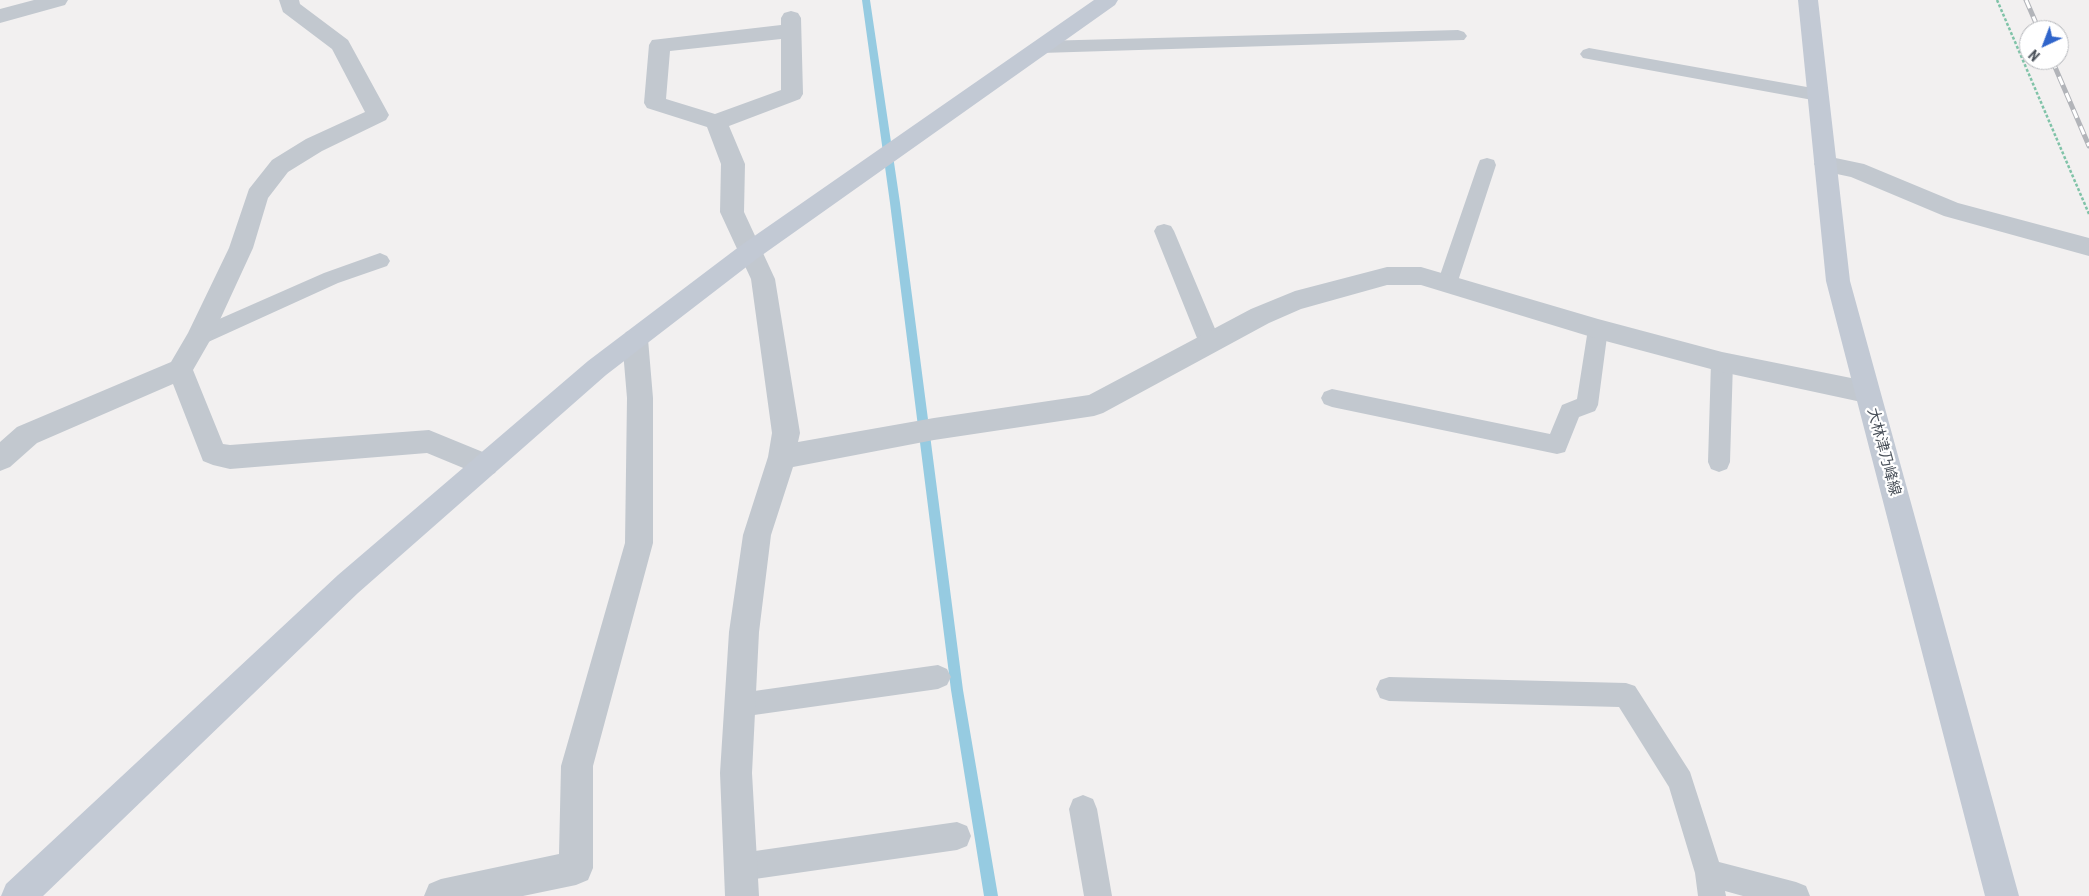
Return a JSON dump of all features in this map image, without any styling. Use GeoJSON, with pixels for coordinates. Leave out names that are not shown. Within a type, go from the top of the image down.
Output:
{"type":"FeatureCollection","features":[{"type":"Feature","properties":{"kind":"street"},"geometry":{"type":"LineString","coordinates":[[0,16],[58,0]]}},
{"type":"Feature","properties":{"kind":"street"},"geometry":{"type":"LineString","coordinates":[[0,459],[27,435],[180,369],[200,337],[241,248],[257,195],[280,166],[314,145],[378,115],[340,45],[290,7],[289,0]]}},
{"type":"Feature","properties":{"kind":"street"},"geometry":{"type":"LineString","coordinates":[[18,896],[348,584],[598,368],[749,252],[1108,0]]}},
{"type":"Feature","properties":{"kind":"street","name":"大林津乃峰線"},"geometry":{"type":"LineString","coordinates":[[1808,0],[1838,281],[1866,392],[2002,896]]}},
{"type":"Feature","properties":{"kind":"street"},"geometry":{"type":"LineString","coordinates":[[791,25],[792,94],[716,122],[655,103],[660,45],[791,25]]}},
{"type":"Feature","properties":{"kind":"street"},"geometry":{"type":"LineString","coordinates":[[716,122],[733,164],[732,212],[749,252],[764,279],[786,433],[782,457],[757,535],[744,632],[736,773],[742,896]]}},
{"type":"Feature","properties":{"kind":"street"},"geometry":{"type":"LineString","coordinates":[[1826,164],[1856,170],[1952,210],[2089,247]]}},
{"type":"Feature","properties":{"kind":"street"},"geometry":{"type":"LineString","coordinates":[[782,457],[934,429],[1094,405],[1260,316],[1295,301],[1388,276],[1421,276],[1598,329],[1722,362],[1866,392]]}},
{"type":"Feature","properties":{"kind":"street"},"geometry":{"type":"LineString","coordinates":[[441,896],[576,868],[577,766],[639,543],[640,398],[635,339]]}},
{"type":"Feature","properties":{"kind":"street"},"geometry":{"type":"LineString","coordinates":[[180,369],[214,453],[230,457],[429,441],[485,465]]}},
{"type":"Feature","properties":{"kind":"lane"},"geometry":{"type":"LineString","coordinates":[[1041,47],[1458,36]]}},
{"type":"Feature","properties":{"kind":"lane"},"geometry":{"type":"LineString","coordinates":[[1589,54],[1818,94]]}},
{"type":"Feature","properties":{"kind":"lane"},"geometry":{"type":"LineString","coordinates":[[1447,284],[1487,165]]}},
{"type":"Feature","properties":{"kind":"lane"},"geometry":{"type":"LineString","coordinates":[[1164,231],[1210,343]]}},
{"type":"Feature","properties":{"kind":"lane"},"geometry":{"type":"LineString","coordinates":[[200,337],[331,278],[380,261]]}},
{"type":"Feature","properties":{"kind":"lane"},"geometry":{"type":"LineString","coordinates":[[1332,398],[1557,445],[1570,411],[1587,405],[1598,329]]}},
{"type":"Feature","properties":{"kind":"lane"},"geometry":{"type":"LineString","coordinates":[[1719,462],[1722,362]]}},
{"type":"Feature","properties":{"kind":"lane"},"geometry":{"type":"LineString","coordinates":[[740,705],[938,677]]}},
{"type":"Feature","properties":{"kind":"lane"},"geometry":{"type":"LineString","coordinates":[[1389,689],[1626,695],[1681,781],[1711,885],[1796,896]]}},
{"type":"Feature","properties":{"kind":"lane"},"geometry":{"type":"LineString","coordinates":[[1083,809],[1098,896]]}},
{"type":"Feature","properties":{"kind":"lane"},"geometry":{"type":"LineString","coordinates":[[741,867],[957,836]]}},
{"type":"Feature","properties":{"kind":"path"},"geometry":{"type":"LineString","coordinates":[[1997,0],[2089,214]]}},
{"type":"Feature","properties":{"kind":"waterway"},"geometry":{"type":"LineString","coordinates":[[866,0],[895,203],[957,690],[991,896]]}},
{"type":"Feature","properties":{"kind":"railway"},"geometry":{"type":"LineString","coordinates":[[2026,0],[2035,20]]}},
{"type":"Feature","properties":{"kind":"railway"},"geometry":{"type":"LineString","coordinates":[[2056,70],[2089,146]]}}]}
